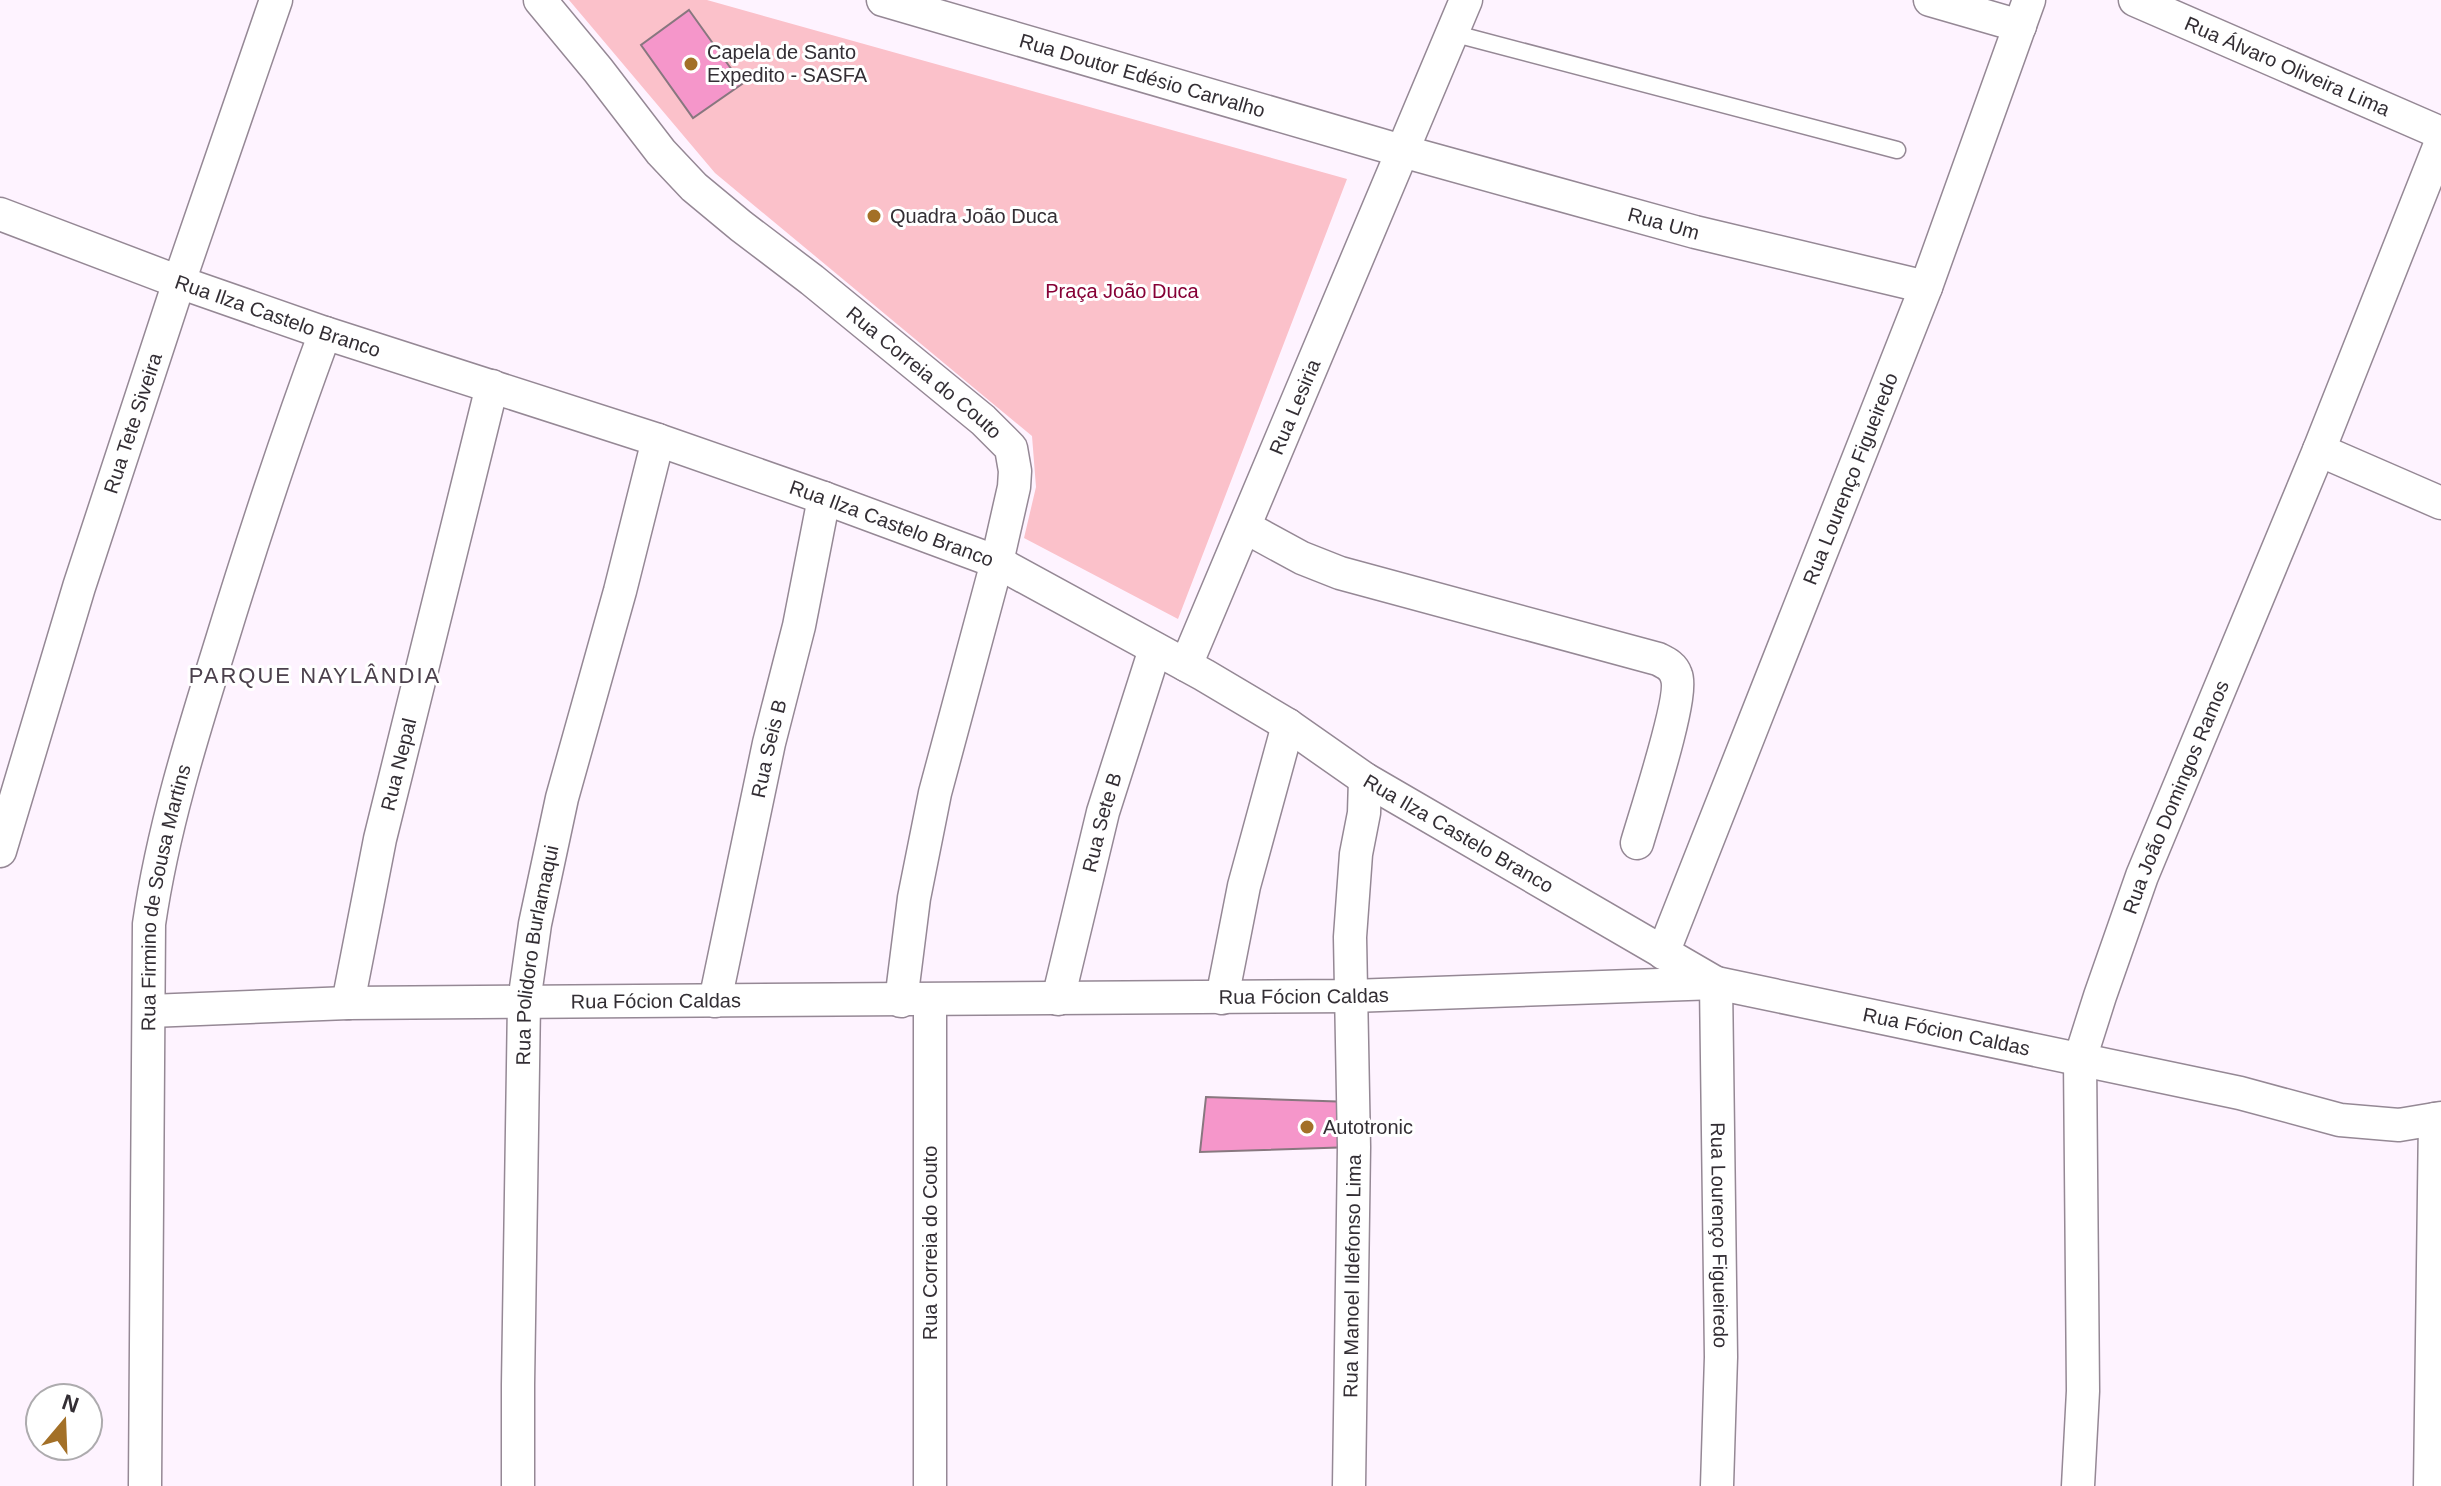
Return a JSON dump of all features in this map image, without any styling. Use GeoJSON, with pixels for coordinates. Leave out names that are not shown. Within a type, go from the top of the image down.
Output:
{"type":"FeatureCollection","features":[{"type":"Feature","properties":{"kind":"street","name":"Rua Tete Siveira"},"geometry":{"type":"LineString","coordinates":[[0,851],[79,587],[276,0]]}},
{"type":"Feature","properties":{"kind":"street","name":"Rua Doutor Edésio Carvalho"},"geometry":{"type":"LineString","coordinates":[[883,0],[1402,151]]}},
{"type":"Feature","properties":{"kind":"street","name":"Rua Lesiria"},"geometry":{"type":"LineString","coordinates":[[1186,665],[1466,0]]}},
{"type":"Feature","properties":{"kind":"street"},"geometry":{"type":"LineString","coordinates":[[1930,0],[2024,13]]}},
{"type":"Feature","properties":{"kind":"street","name":"Rua Álvaro Oliveira Lima"},"geometry":{"type":"LineString","coordinates":[[2135,0],[2441,133]]}},
{"type":"Feature","properties":{"kind":"street","name":"Rua Correia do Couto"},"geometry":{"type":"LineString","coordinates":[[540,1],[661,152],[694,187],[983,420],[1011,448],[1014,487],[935,793],[914,898],[930,1486]]}},
{"type":"Feature","properties":{"kind":"street","name":"Rua Lourenço Figueiredo"},"geometry":{"type":"LineString","coordinates":[[1663,953],[1926,287],[2024,13]]}},
{"type":"Feature","properties":{"kind":"street","name":"Rua João Domingos Ramos"},"geometry":{"type":"LineString","coordinates":[[2078,1486],[2083,1391],[2080,1059],[2142,876],[2319,450],[2441,142]]}},
{"type":"Feature","properties":{"kind":"street","name":"Rua Um"},"geometry":{"type":"LineString","coordinates":[[1402,151],[1695,232],[1926,287]]}},
{"type":"Feature","properties":{"kind":"street","name":"Rua Ilza Castelo Branco"},"geometry":{"type":"LineString","coordinates":[[0,214],[325,333],[658,440],[997,562],[1186,665],[1288,725],[1365,779],[1716,983]]}},
{"type":"Feature","properties":{"kind":"street","name":"Rua Firmino de Sousa Martins"},"geometry":{"type":"LineString","coordinates":[[145,1486],[149,924],[158,865],[181,768],[260,516],[325,333]]}},
{"type":"Feature","properties":{"kind":"street","name":"Rua Nepal"},"geometry":{"type":"LineString","coordinates":[[348,1003],[380,839],[492,386]]}},
{"type":"Feature","properties":{"kind":"street","name":"Rua Polidoro Burlamaqui"},"geometry":{"type":"LineString","coordinates":[[518,1486],[524,1002],[535,924],[562,798],[620,591],[658,440]]}},
{"type":"Feature","properties":{"kind":"street"},"geometry":{"type":"LineString","coordinates":[[2319,450],[2441,503]]}},
{"type":"Feature","properties":{"kind":"street","name":"Rua Seis B"},"geometry":{"type":"LineString","coordinates":[[715,1001],[769,743],[799,626],[824,498]]}},
{"type":"Feature","properties":{"kind":"street"},"geometry":{"type":"LineString","coordinates":[[1245,527],[1302,558],[1340,573],[1658,659],[1669,665],[1677,681],[1672,719],[1637,843]]}},
{"type":"Feature","properties":{"kind":"street","name":"Rua Sete B"},"geometry":{"type":"LineString","coordinates":[[1058,999],[1103,812],[1155,649]]}},
{"type":"Feature","properties":{"kind":"street"},"geometry":{"type":"LineString","coordinates":[[1222,998],[1244,886],[1288,725]]}},
{"type":"Feature","properties":{"kind":"street","name":"Rua Manoel Ildefonso Lima"},"geometry":{"type":"LineString","coordinates":[[1349,1486],[1354,1147],[1350,937],[1365,779]]}},
{"type":"Feature","properties":{"kind":"street","name":"Rua Lourenço Figueiredo"},"geometry":{"type":"LineString","coordinates":[[1716,983],[1721,1357],[1717,1486]]}},
{"type":"Feature","properties":{"kind":"street","name":"Rua Fócion Caldas"},"geometry":{"type":"LineString","coordinates":[[150,1011],[348,1003],[1352,996],[1716,983],[2240,1093],[2340,1120],[2399,1125],[2438,1118]]}},
{"type":"Feature","properties":{"kind":"street"},"geometry":{"type":"LineString","coordinates":[[2430,1486],[2438,1118]]}},
{"type":"Feature","properties":{"kind":"lane"},"geometry":{"type":"LineString","coordinates":[[1452,33],[1897,150]]}},
{"type":"Feature","properties":{"kind":"green space","name":"Praça João Duca"},"geometry":{"type":"Polygon","coordinates":[[[569,0],[707,0],[1347,179],[1178,619],[1024,538],[1036,487],[1032,436],[715,173],[569,0]]]}},
{"type":"Feature","properties":{"kind":"building","name":"Capela de Santo Expedito - SASFA"},"geometry":{"type":"Polygon","coordinates":[[[689,10],[742,84],[693,118],[641,45],[689,10]]]}},
{"type":"Feature","properties":{"kind":"building"},"geometry":{"type":"Polygon","coordinates":[[[1206,1097],[1352,1102],[1354,1147],[1200,1152],[1206,1097]]]}},
{"type":"Feature","properties":{"kind":"place","name":"Capela de Santo Expedito - SASFA"},"geometry":{"type":"Point","coordinates":[691,64]}},
{"type":"Feature","properties":{"kind":"place","name":"Quadra João Duca"},"geometry":{"type":"Point","coordinates":[874,216]}},
{"type":"Feature","properties":{"kind":"place","name":"Autotronic"},"geometry":{"type":"Point","coordinates":[1307,1127]}},
{"type":"Feature","properties":{"kind":"district","name":"PARQUE NAYLÂNDIA"},"geometry":{"type":"Point","coordinates":[315,675]}}]}
